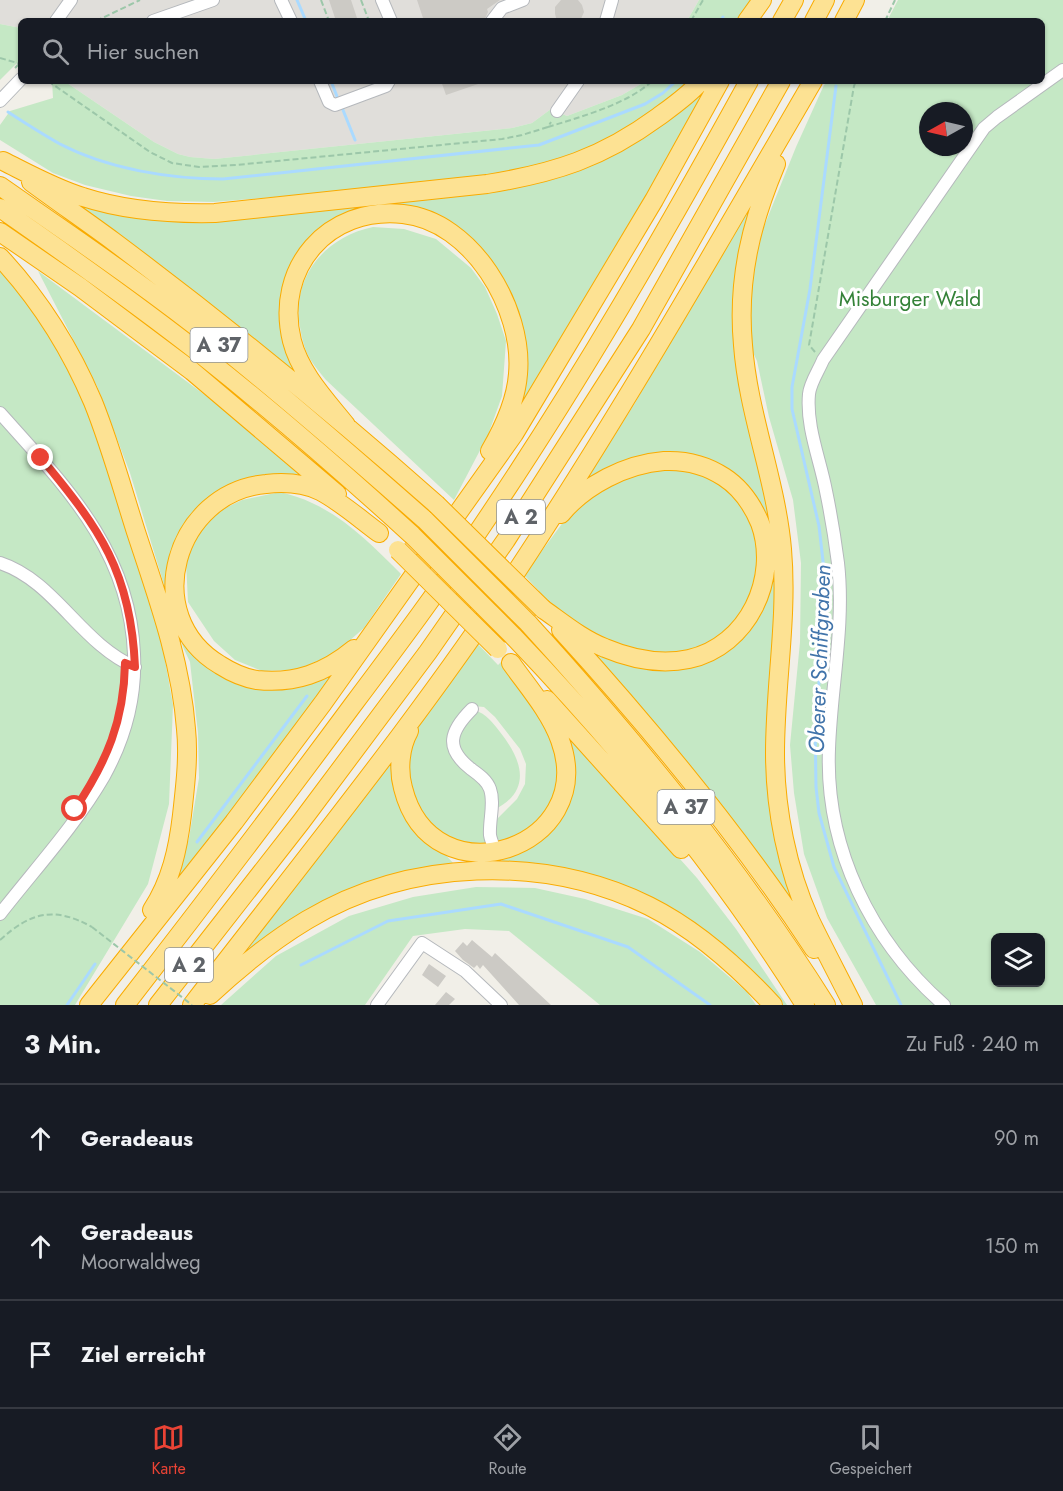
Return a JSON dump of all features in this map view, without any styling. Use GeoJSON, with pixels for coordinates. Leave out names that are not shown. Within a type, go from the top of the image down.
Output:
{"type":"FeatureCollection","features":[{"type":"Feature","properties":{"kind":"highway"},"geometry":{"type":"LineString","coordinates":[[749,18],[763,0]]}},
{"type":"Feature","properties":{"kind":"highway"},"geometry":{"type":"LineString","coordinates":[[754,18],[763,0]]}},
{"type":"Feature","properties":{"kind":"highway"},"geometry":{"type":"LineString","coordinates":[[784,18],[794,0]]}},
{"type":"Feature","properties":{"kind":"highway"},"geometry":{"type":"LineString","coordinates":[[816,18],[825,0]]}},
{"type":"Feature","properties":{"kind":"highway"},"geometry":{"type":"LineString","coordinates":[[846,18],[855,0]]}},
{"type":"Feature","properties":{"kind":"highway"},"geometry":{"type":"LineString","coordinates":[[1,160],[81,197],[143,211],[178,214],[215,213],[487,184],[531,177],[597,155],[647,126],[698,84]]}},
{"type":"Feature","properties":{"kind":"highway"},"geometry":{"type":"LineString","coordinates":[[89,1005],[234,822],[323,703],[412,575],[514,435],[654,200],[718,84]]}},
{"type":"Feature","properties":{"kind":"highway","name":"A 2"},"geometry":{"type":"LineString","coordinates":[[125,1005],[272,814],[483,525],[555,413],[677,212],[747,84]]}},
{"type":"Feature","properties":{"kind":"highway","name":"A 2"},"geometry":{"type":"LineString","coordinates":[[158,1005],[302,822],[429,652],[506,540],[641,329],[778,84]]}},
{"type":"Feature","properties":{"kind":"highway"},"geometry":{"type":"LineString","coordinates":[[192,1005],[430,695],[529,553],[670,327],[811,84]]}},
{"type":"Feature","properties":{"kind":"highway"},"geometry":{"type":"LineString","coordinates":[[812,84],[762,197],[746,254],[741,300],[743,346],[752,399],[775,498],[784,568],[784,630],[775,752],[776,785],[781,821],[797,885],[810,918],[852,1005]]}},
{"type":"Feature","properties":{"kind":"highway"},"geometry":{"type":"LineString","coordinates":[[1,160],[121,247],[346,425],[436,504],[543,609],[688,775],[764,875],[852,1005]]}},
{"type":"Feature","properties":{"kind":"highway","name":"A 37"},"geometry":{"type":"LineString","coordinates":[[0,186],[101,256],[216,342],[337,442],[425,520],[528,622],[676,794],[762,910],[826,1005]]}},
{"type":"Feature","properties":{"kind":"highway","name":"A 37"},"geometry":{"type":"LineString","coordinates":[[0,208],[91,271],[204,357],[328,459],[412,535],[513,636],[602,733],[714,873],[805,1005]]}},
{"type":"Feature","properties":{"kind":"highway"},"geometry":{"type":"LineString","coordinates":[[346,425],[317,389],[293,343],[288,317],[290,291],[297,269],[309,250],[322,237],[352,219],[387,213],[405,214],[442,227],[479,259],[494,280],[508,310],[516,342],[518,373],[513,399],[502,430],[460,508]]}},
{"type":"Feature","properties":{"kind":"highway"},"geometry":{"type":"LineString","coordinates":[[0,232],[80,287],[192,371],[319,477],[379,534]]}},
{"type":"Feature","properties":{"kind":"highway"},"geometry":{"type":"LineString","coordinates":[[0,257],[40,305],[69,353],[92,402],[168,630],[182,694],[187,730],[184,798],[174,863],[162,894],[102,979],[89,1005]]}},
{"type":"Feature","properties":{"kind":"highway"},"geometry":{"type":"LineString","coordinates":[[529,553],[564,511],[587,491],[629,468],[651,462],[675,460],[715,471],[732,483],[746,498],[764,534],[766,574],[754,609],[746,622],[734,634],[721,645],[706,653],[670,662],[649,661],[626,656],[588,640],[543,609]]}},
{"type":"Feature","properties":{"kind":"highway"},"geometry":{"type":"LineString","coordinates":[[369,637],[338,662],[321,672],[302,678],[277,682],[250,679],[231,672],[200,650],[186,630],[179,613],[175,593],[175,571],[181,547],[190,529],[202,514],[219,500],[238,490],[255,485],[289,484],[319,491],[342,505],[398,550],[498,649],[554,707],[748,922]]}},
{"type":"Feature","properties":{"kind":"highway"},"geometry":{"type":"LineString","coordinates":[[272,814],[412,575]]}},
{"type":"Feature","properties":{"kind":"highway"},"geometry":{"type":"LineString","coordinates":[[430,695],[407,735],[401,756],[401,780],[407,804],[415,819],[441,841],[456,849],[475,854],[496,853],[519,845],[537,833],[550,820],[559,804],[565,784],[566,764],[561,741],[551,720],[511,663]]}},
{"type":"Feature","properties":{"kind":"highway"},"geometry":{"type":"LineString","coordinates":[[200,1005],[254,956],[307,920],[335,905],[398,882],[445,874],[496,871],[568,878],[593,884],[648,906],[716,949],[773,1005]]}},
{"type":"Feature","properties":{"kind":"street"},"geometry":{"type":"LineString","coordinates":[[58,18],[71,0]]}},
{"type":"Feature","properties":{"kind":"street"},"geometry":{"type":"LineString","coordinates":[[162,18],[213,0]]}},
{"type":"Feature","properties":{"kind":"street"},"geometry":{"type":"LineString","coordinates":[[281,0],[290,18]]}},
{"type":"Feature","properties":{"kind":"street"},"geometry":{"type":"LineString","coordinates":[[382,0],[390,18]]}},
{"type":"Feature","properties":{"kind":"street"},"geometry":{"type":"LineString","coordinates":[[494,18],[502,8],[523,0]]}},
{"type":"Feature","properties":{"kind":"street"},"geometry":{"type":"LineString","coordinates":[[607,18],[612,0]]}},
{"type":"Feature","properties":{"kind":"street"},"geometry":{"type":"LineString","coordinates":[[1045,83],[1063,70]]}},
{"type":"Feature","properties":{"kind":"street"},"geometry":{"type":"LineString","coordinates":[[0,101],[18,82]]}},
{"type":"Feature","properties":{"kind":"street"},"geometry":{"type":"LineString","coordinates":[[322,84],[329,102],[335,105],[386,87],[388,84]]}},
{"type":"Feature","properties":{"kind":"street"},"geometry":{"type":"LineString","coordinates":[[556,111],[576,84]]}},
{"type":"Feature","properties":{"kind":"street"},"geometry":{"type":"LineString","coordinates":[[944,1005],[896,956],[869,915],[850,875],[831,799],[829,750],[839,640],[838,565],[827,493],[810,420],[809,391],[823,360],[984,128],[1043,84]]}},
{"type":"Feature","properties":{"kind":"street"},"geometry":{"type":"LineString","coordinates":[[0,413],[73,496],[94,526],[110,555],[120,577],[129,608],[134,634],[135,667],[133,697],[120,742],[104,775],[78,816],[0,914]]}},
{"type":"Feature","properties":{"kind":"street"},"geometry":{"type":"LineString","coordinates":[[0,562],[14,567],[34,582],[97,644],[135,667]]}},
{"type":"Feature","properties":{"kind":"street"},"geometry":{"type":"LineString","coordinates":[[472,709],[455,729],[453,748],[458,758],[485,781],[490,789],[490,837],[496,853]]}},
{"type":"Feature","properties":{"kind":"street"},"geometry":{"type":"LineString","coordinates":[[377,1005],[422,943],[465,971],[501,1005]]}},
{"type":"Feature","properties":{"kind":"path"},"geometry":{"type":"LineString","coordinates":[[102,18],[140,0]]}},
{"type":"Feature","properties":{"kind":"path"},"geometry":{"type":"LineString","coordinates":[[321,0],[327,18]]}},
{"type":"Feature","properties":{"kind":"path"},"geometry":{"type":"LineString","coordinates":[[361,0],[368,18]]}},
{"type":"Feature","properties":{"kind":"path"},"geometry":{"type":"LineString","coordinates":[[693,18],[703,0]]}},
{"type":"Feature","properties":{"kind":"path"},"geometry":{"type":"LineString","coordinates":[[886,18],[895,0]]}},
{"type":"Feature","properties":{"kind":"path"},"geometry":{"type":"LineString","coordinates":[[0,58],[18,63]]}},
{"type":"Feature","properties":{"kind":"path"},"geometry":{"type":"LineString","coordinates":[[52,84],[150,152],[172,163],[199,167],[502,139],[578,118],[638,92],[648,84]]}},
{"type":"Feature","properties":{"kind":"path"},"geometry":{"type":"LineString","coordinates":[[823,360],[809,345],[855,84]]}},
{"type":"Feature","properties":{"kind":"path"},"geometry":{"type":"LineString","coordinates":[[548,127],[556,111]]}},
{"type":"Feature","properties":{"kind":"path"},"geometry":{"type":"LineString","coordinates":[[0,940],[17,925],[39,916],[57,914],[75,918],[92,927],[192,1005]]}},
{"type":"Feature","properties":{"kind":"shaded area"},"geometry":{"type":"Polygon","coordinates":[[[0,0],[699,0],[689,18],[18,18],[18,27],[0,24],[0,0]]]}},
{"type":"Feature","properties":{"kind":"shaded area"},"geometry":{"type":"Polygon","coordinates":[[[68,84],[641,84],[622,95],[567,116],[551,109],[532,123],[512,128],[214,159],[178,154],[154,142],[68,84]]]}},
{"type":"Feature","properties":{"kind":"green space"},"geometry":{"type":"Polygon","coordinates":[[[699,0],[751,0],[740,18],[689,18],[699,0]]]}},
{"type":"Feature","properties":{"kind":"green space","name":"Misburger Wald"},"geometry":{"type":"Polygon","coordinates":[[[898,0],[1063,0],[1063,1005],[876,1005],[827,918],[804,854],[794,793],[790,745],[800,642],[801,563],[793,500],[769,417],[757,361],[750,346],[751,259],[796,147],[825,84],[1045,84],[1045,18],[889,18],[898,0]]]}},
{"type":"Feature","properties":{"kind":"green space"},"geometry":{"type":"Polygon","coordinates":[[[0,24],[18,27],[18,62],[0,80],[0,24]]]}},
{"type":"Feature","properties":{"kind":"green space"},"geometry":{"type":"Polygon","coordinates":[[[52,84],[68,84],[154,142],[178,154],[214,159],[512,128],[532,123],[551,109],[567,116],[622,95],[641,84],[686,84],[643,118],[593,149],[528,169],[406,186],[214,202],[167,201],[131,196],[85,185],[53,173],[0,140],[0,125],[10,111],[53,98],[52,84]]]}},
{"type":"Feature","properties":{"kind":"green space"},"geometry":{"type":"Polygon","coordinates":[[[701,84],[713,84],[524,403],[519,403],[523,380],[485,256],[374,206],[340,215],[291,265],[283,289],[280,318],[302,379],[59,194],[122,212],[545,179],[701,84]]]}},
{"type":"Feature","properties":{"kind":"green space"},"geometry":{"type":"Polygon","coordinates":[[[755,195],[741,247],[761,464],[779,574],[770,739],[805,923],[712,793],[594,653],[661,666],[747,629],[769,532],[703,461],[587,479],[635,403],[755,195]]]}},
{"type":"Feature","properties":{"kind":"green space"},"geometry":{"type":"Polygon","coordinates":[[[373,227],[404,229],[436,239],[471,268],[485,287],[506,341],[502,396],[488,435],[454,500],[326,380],[312,362],[304,345],[299,309],[306,276],[326,250],[356,232],[373,227]]]}},
{"type":"Feature","properties":{"kind":"green space"},"geometry":{"type":"Polygon","coordinates":[[[0,267],[34,309],[63,356],[86,404],[123,510],[160,632],[173,705],[169,804],[148,884],[75,1005],[0,1005],[0,267]]]}},
{"type":"Feature","properties":{"kind":"green space"},"geometry":{"type":"Polygon","coordinates":[[[38,271],[248,427],[303,474],[270,475],[191,518],[176,614],[229,676],[342,667],[172,892],[189,838],[199,778],[198,733],[190,662],[183,647],[130,473],[97,386],[38,271]]]}},
{"type":"Feature","properties":{"kind":"green space"},"geometry":{"type":"Polygon","coordinates":[[[658,467],[702,473],[735,495],[756,530],[757,586],[734,626],[695,650],[666,655],[616,646],[573,624],[538,593],[539,591],[524,575],[564,521],[606,485],[658,467]]]}},
{"type":"Feature","properties":{"kind":"green space"},"geometry":{"type":"Polygon","coordinates":[[[280,492],[308,501],[337,517],[360,534],[401,574],[364,628],[333,655],[296,670],[262,671],[235,660],[214,641],[188,602],[186,562],[201,528],[219,511],[242,500],[280,492]]]}},
{"type":"Feature","properties":{"kind":"green space"},"geometry":{"type":"Polygon","coordinates":[[[476,642],[498,665],[501,662],[539,706],[551,724],[561,777],[544,820],[501,843],[494,834],[495,821],[517,799],[525,784],[526,764],[520,749],[495,717],[484,707],[473,706],[449,736],[487,788],[487,843],[468,847],[429,826],[406,776],[413,735],[422,718],[476,642]]]}},
{"type":"Feature","properties":{"kind":"green space"},"geometry":{"type":"Polygon","coordinates":[[[475,711],[486,716],[508,743],[514,753],[520,774],[519,784],[514,793],[494,810],[493,789],[465,758],[455,741],[475,711]]]}},
{"type":"Feature","properties":{"kind":"green space"},"geometry":{"type":"Polygon","coordinates":[[[568,734],[697,878],[736,929],[787,1005],[783,1005],[752,970],[729,950],[546,867],[502,861],[502,858],[522,850],[539,839],[564,811],[572,794],[575,775],[574,755],[568,734]]]}},
{"type":"Feature","properties":{"kind":"green space"},"geometry":{"type":"Polygon","coordinates":[[[399,741],[396,763],[442,851],[454,864],[422,869],[230,966],[399,741]]]}},
{"type":"Feature","properties":{"kind":"green space"},"geometry":{"type":"Polygon","coordinates":[[[476,887],[535,888],[585,899],[648,919],[700,952],[747,992],[756,1005],[600,1005],[509,931],[465,929],[413,936],[365,1005],[221,1005],[276,956],[349,916],[413,897],[476,887]]]}},
{"type":"Feature","properties":{"kind":"building"},"geometry":{"type":"Polygon","coordinates":[[[329,0],[351,0],[357,18],[335,18],[329,0]]]}},
{"type":"Feature","properties":{"kind":"building"},"geometry":{"type":"Polygon","coordinates":[[[417,0],[500,0],[487,9],[485,18],[423,18],[417,0]]]}},
{"type":"Feature","properties":{"kind":"building"},"geometry":{"type":"Polygon","coordinates":[[[561,0],[578,0],[584,12],[581,18],[556,18],[555,7],[561,0]]]}},
{"type":"Feature","properties":{"kind":"building"},"geometry":{"type":"Polygon","coordinates":[[[442,84],[478,84],[446,95],[442,84]]]}},
{"type":"Feature","properties":{"kind":"building"},"geometry":{"type":"Polygon","coordinates":[[[472,940],[492,957],[495,953],[551,1005],[519,1005],[483,965],[480,969],[477,965],[474,968],[463,960],[455,951],[463,942],[467,946],[472,940]]]}},
{"type":"Feature","properties":{"kind":"building"},"geometry":{"type":"Polygon","coordinates":[[[429,964],[446,976],[438,987],[422,975],[429,964]]]}},
{"type":"Feature","properties":{"kind":"building"},"geometry":{"type":"Polygon","coordinates":[[[446,992],[455,999],[449,1005],[435,1005],[446,992]]]}},
{"type":"Feature","properties":{"kind":"waterway","name":"Oberer Schiffgraben"},"geometry":{"type":"LineString","coordinates":[[297,0],[305,18]]}},
{"type":"Feature","properties":{"kind":"waterway","name":"Oberer Schiffgraben"},"geometry":{"type":"LineString","coordinates":[[332,84],[338,99]]}},
{"type":"Feature","properties":{"kind":"waterway"},"geometry":{"type":"LineString","coordinates":[[8,112],[60,144],[98,160],[161,175],[223,179],[539,145],[645,104],[673,84]]}},
{"type":"Feature","properties":{"kind":"waterway","name":"Oberer Schiffgraben"},"geometry":{"type":"LineString","coordinates":[[836,86],[810,289],[792,387],[792,409],[819,526],[824,570],[824,635],[815,720],[816,787],[819,813],[834,867],[901,1005]]}},
{"type":"Feature","properties":{"kind":"waterway","name":"Oberer Schiffgraben"},"geometry":{"type":"LineString","coordinates":[[341,105],[355,140]]}},
{"type":"Feature","properties":{"kind":"waterway"},"geometry":{"type":"LineString","coordinates":[[197,842],[307,696]]}},
{"type":"Feature","properties":{"kind":"waterway"},"geometry":{"type":"LineString","coordinates":[[301,965],[388,921],[501,904],[628,947],[710,1005]]}},
{"type":"Feature","properties":{"kind":"waterway"},"geometry":{"type":"LineString","coordinates":[[67,1005],[95,964]]}},
{"type":"Feature","properties":{"kind":"route"},"geometry":{"type":"LineString","coordinates":[[41,458],[73,496],[94,526],[110,555],[120,577],[134,634],[135,667],[125,663],[122,707],[110,746],[95,779],[75,809]]}}]}
